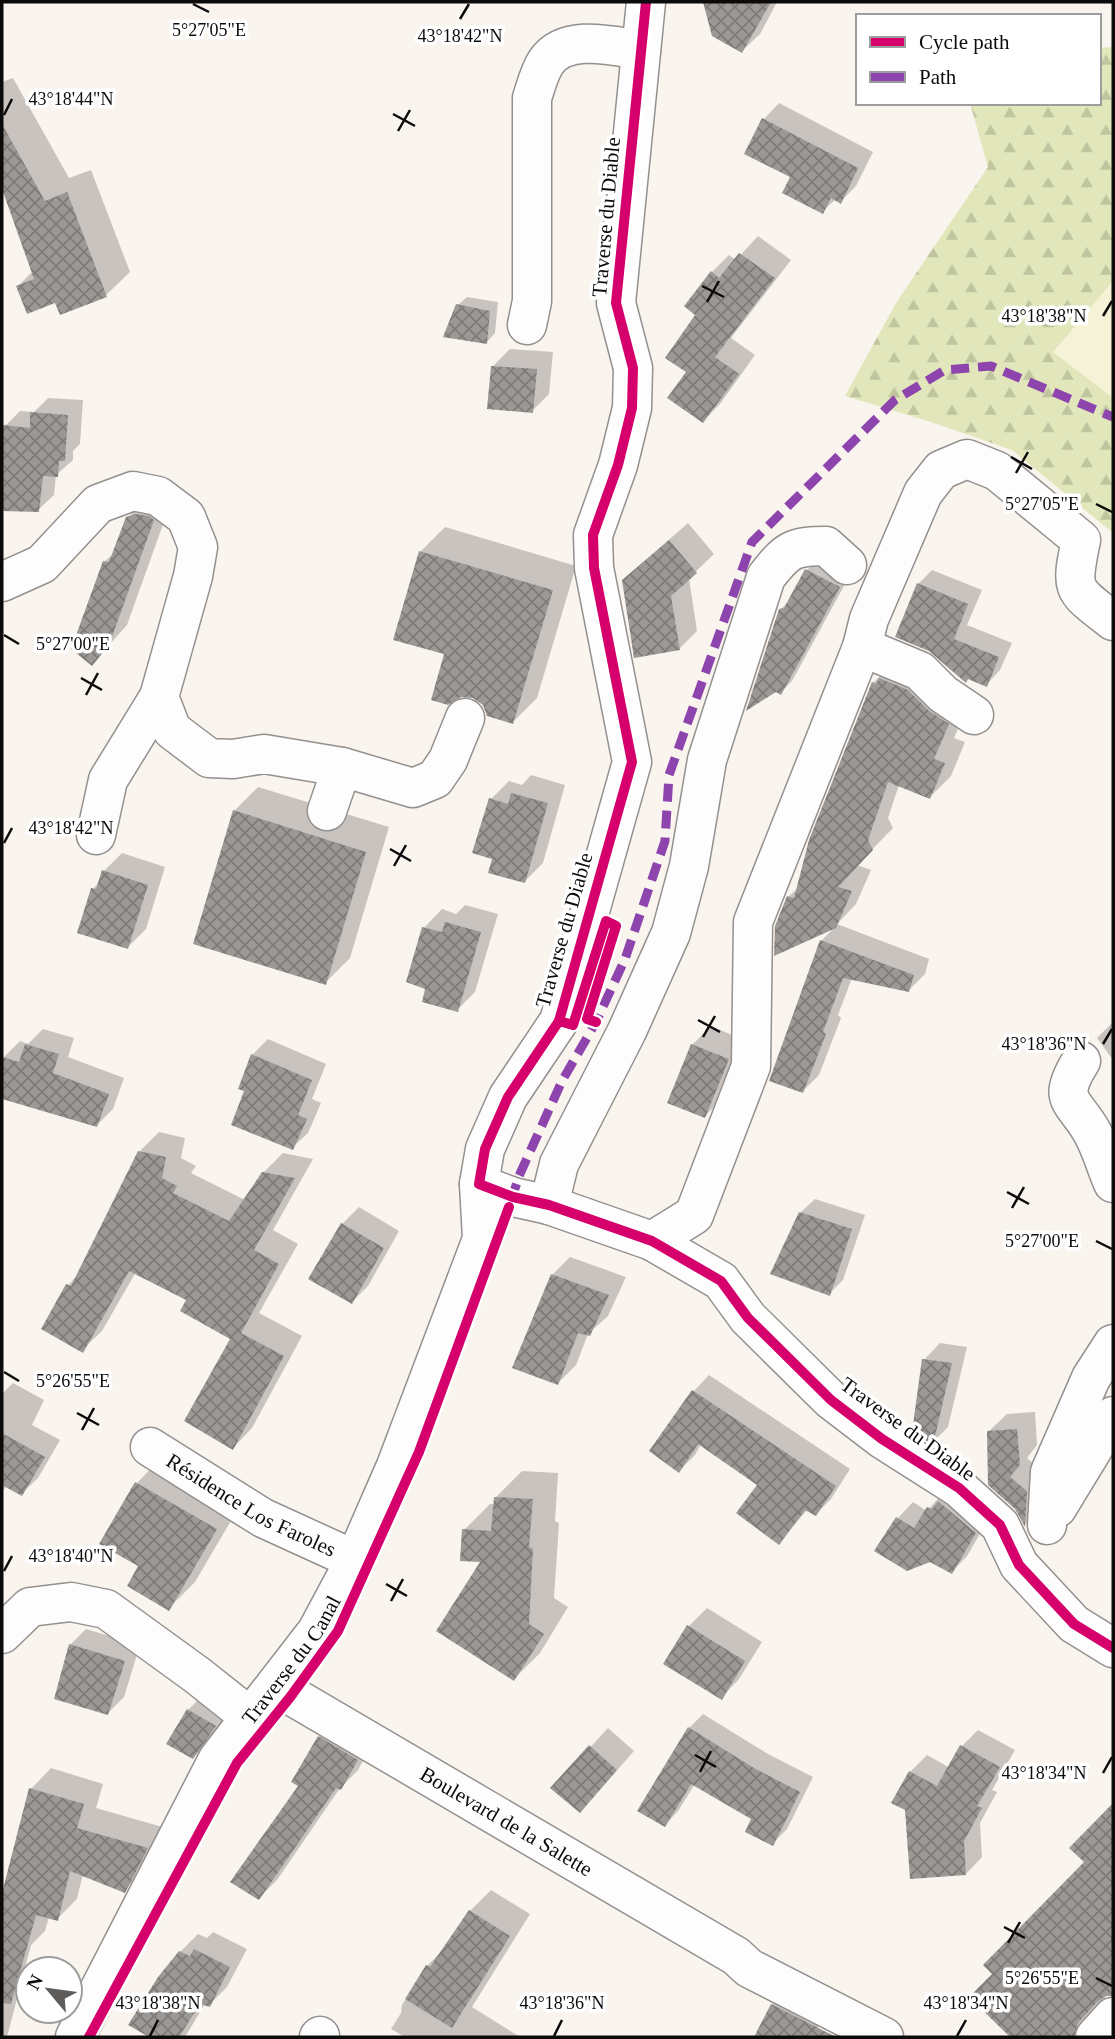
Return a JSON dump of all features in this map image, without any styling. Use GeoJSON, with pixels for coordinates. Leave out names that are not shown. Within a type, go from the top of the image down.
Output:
{"type":"FeatureCollection","features":[{"type":"Feature","properties":{"kind":"street","name":"Traverse du Diable"},"geometry":{"type":"LineString","coordinates":[[646,2],[616,303],[633,368],[632,408],[618,465],[593,535],[594,568],[632,762],[559,1021],[508,1097],[485,1149],[479,1184],[652,1241],[721,1280],[748,1318],[831,1400],[882,1439],[959,1488],[1000,1525],[1019,1565],[1074,1624],[1113,1648]]}},
{"type":"Feature","properties":{"kind":"street"},"geometry":{"type":"LineString","coordinates":[[527,325],[532,301],[532,98],[538,77],[547,60],[561,49],[586,43],[641,50]]}},
{"type":"Feature","properties":{"kind":"street"},"geometry":{"type":"LineString","coordinates":[[652,1241],[694,1216],[751,1066],[753,922],[862,647],[869,619],[923,493],[940,470],[967,459],[997,471],[1081,540],[1073,578],[1081,596],[1113,621]]}},
{"type":"Feature","properties":{"kind":"street"},"geometry":{"type":"LineString","coordinates":[[2,582],[42,564],[98,505],[133,491],[158,496],[186,517],[198,547],[193,576],[159,697],[108,780],[96,835]]}},
{"type":"Feature","properties":{"kind":"street"},"geometry":{"type":"LineString","coordinates":[[549,1205],[559,1164],[627,1031],[671,933],[689,866],[707,760],[766,577],[781,558],[802,546],[826,546],[847,565]]}},
{"type":"Feature","properties":{"kind":"street"},"geometry":{"type":"LineString","coordinates":[[862,647],[920,671],[943,694],[974,715]]}},
{"type":"Feature","properties":{"kind":"street"},"geometry":{"type":"LineString","coordinates":[[159,697],[172,730],[209,758],[233,759],[264,754],[342,767],[413,788],[435,779],[448,760],[466,718]]}},
{"type":"Feature","properties":{"kind":"street"},"geometry":{"type":"LineString","coordinates":[[327,811],[342,767]]}},
{"type":"Feature","properties":{"kind":"street"},"geometry":{"type":"LineString","coordinates":[[1081,1060],[1069,1080],[1070,1102],[1093,1133],[1113,1183]]}},
{"type":"Feature","properties":{"kind":"street","name":"Traverse du Canal"},"geometry":{"type":"LineString","coordinates":[[75,2037],[218,1759],[317,1631],[355,1560],[396,1466],[482,1240],[479,1184]]}},
{"type":"Feature","properties":{"kind":"street"},"geometry":{"type":"LineString","coordinates":[[1046,1525],[1050,1472],[1091,1378],[1113,1344]]}},
{"type":"Feature","properties":{"kind":"street"},"geometry":{"type":"LineString","coordinates":[[1019,1565],[1113,1416]]}},
{"type":"Feature","properties":{"kind":"street","name":"Résidence Los Faroles"},"geometry":{"type":"LineString","coordinates":[[150,1447],[263,1518],[355,1560]]}},
{"type":"Feature","properties":{"kind":"street"},"geometry":{"type":"LineString","coordinates":[[2,1634],[30,1607],[71,1602],[106,1609],[250,1717]]}},
{"type":"Feature","properties":{"kind":"street","name":"Boulevard de la Salette"},"geometry":{"type":"LineString","coordinates":[[275,1686],[736,1955],[750,1968],[884,2037]]}},
{"type":"Feature","properties":{"kind":"street"},"geometry":{"type":"LineString","coordinates":[[1095,2037],[1113,2017]]}},
{"type":"Feature","properties":{"kind":"green space"},"geometry":{"type":"Polygon","coordinates":[[[1113,47],[1113,533],[1012,450],[845,396],[896,303],[988,167],[971,105],[1101,105],[1101,48],[1113,47]]]}},
{"type":"Feature","properties":{"kind":"shaded area"},"geometry":{"type":"Polygon","coordinates":[[[1113,281],[1113,398],[1053,352],[1113,281]]]}},
{"type":"Feature","properties":{"kind":"building"},"geometry":{"type":"Polygon","coordinates":[[[703,2],[771,2],[742,53],[712,36],[703,2]]]}},
{"type":"Feature","properties":{"kind":"building"},"geometry":{"type":"Polygon","coordinates":[[[762,118],[858,168],[841,204],[831,198],[823,214],[782,193],[790,177],[744,154],[762,118]]]}},
{"type":"Feature","properties":{"kind":"building"},"geometry":{"type":"Polygon","coordinates":[[[2,124],[45,201],[67,192],[107,297],[60,315],[55,303],[27,314],[16,286],[34,279],[2,189],[2,124]]]}},
{"type":"Feature","properties":{"kind":"building"},"geometry":{"type":"Polygon","coordinates":[[[739,253],[775,278],[715,357],[739,374],[703,423],[667,398],[686,372],[665,358],[695,315],[684,306],[711,271],[719,278],[739,253]]]}},
{"type":"Feature","properties":{"kind":"building"},"geometry":{"type":"Polygon","coordinates":[[[456,304],[490,311],[487,344],[443,337],[456,304]]]}},
{"type":"Feature","properties":{"kind":"building"},"geometry":{"type":"Polygon","coordinates":[[[491,366],[537,369],[533,413],[487,409],[491,366]]]}},
{"type":"Feature","properties":{"kind":"building"},"geometry":{"type":"Polygon","coordinates":[[[30,412],[68,415],[65,461],[59,461],[58,477],[43,476],[39,512],[2,511],[3,425],[30,428],[30,412]]]}},
{"type":"Feature","properties":{"kind":"building"},"geometry":{"type":"Polygon","coordinates":[[[135,514],[149,516],[154,520],[109,645],[92,666],[71,649],[103,561],[109,562],[126,517],[135,514]]]}},
{"type":"Feature","properties":{"kind":"building"},"geometry":{"type":"Polygon","coordinates":[[[669,540],[697,573],[671,596],[680,650],[634,658],[622,580],[669,540]]]}},
{"type":"Feature","properties":{"kind":"building"},"geometry":{"type":"Polygon","coordinates":[[[419,551],[553,590],[513,724],[487,716],[483,705],[473,698],[461,697],[448,705],[431,700],[444,654],[393,640],[419,551]]]}},
{"type":"Feature","properties":{"kind":"building"},"geometry":{"type":"Polygon","coordinates":[[[805,569],[840,587],[781,695],[776,692],[746,711],[779,609],[784,608],[805,569]]]}},
{"type":"Feature","properties":{"kind":"building"},"geometry":{"type":"Polygon","coordinates":[[[917,583],[968,604],[954,639],[999,657],[987,687],[968,679],[966,683],[929,651],[895,637],[917,583]]]}},
{"type":"Feature","properties":{"kind":"building"},"geometry":{"type":"Polygon","coordinates":[[[879,678],[908,690],[928,710],[949,724],[934,759],[945,763],[930,799],[888,782],[868,840],[873,850],[838,887],[852,891],[836,928],[774,956],[775,926],[787,896],[794,898],[809,840],[872,682],[876,684],[879,678]]]}},
{"type":"Feature","properties":{"kind":"building"},"geometry":{"type":"Polygon","coordinates":[[[511,793],[548,803],[525,883],[488,873],[492,859],[472,853],[489,798],[508,804],[511,793]]]}},
{"type":"Feature","properties":{"kind":"building"},"geometry":{"type":"Polygon","coordinates":[[[233,810],[366,852],[326,985],[193,944],[233,810]]]}},
{"type":"Feature","properties":{"kind":"building"},"geometry":{"type":"Polygon","coordinates":[[[102,870],[148,885],[128,949],[77,933],[91,888],[96,889],[102,870]]]}},
{"type":"Feature","properties":{"kind":"building"},"geometry":{"type":"Polygon","coordinates":[[[445,922],[481,932],[458,1012],[422,1002],[425,989],[406,982],[422,927],[442,932],[445,922]]]}},
{"type":"Feature","properties":{"kind":"building"},"geometry":{"type":"Polygon","coordinates":[[[820,940],[914,975],[909,992],[843,978],[823,1032],[826,1034],[803,1093],[769,1081],[820,940]]]}},
{"type":"Feature","properties":{"kind":"building"},"geometry":{"type":"Polygon","coordinates":[[[25,1044],[59,1054],[53,1073],[109,1094],[97,1127],[2,1099],[2,1057],[19,1062],[25,1044]]]}},
{"type":"Feature","properties":{"kind":"building"},"geometry":{"type":"Polygon","coordinates":[[[691,1044],[729,1059],[705,1118],[667,1103],[691,1044]]]}},
{"type":"Feature","properties":{"kind":"building"},"geometry":{"type":"Polygon","coordinates":[[[251,1054],[312,1080],[298,1115],[307,1119],[293,1150],[231,1125],[244,1091],[238,1089],[251,1054]]]}},
{"type":"Feature","properties":{"kind":"building"},"geometry":{"type":"Polygon","coordinates":[[[138,1151],[166,1157],[162,1178],[177,1186],[173,1193],[229,1221],[262,1172],[295,1178],[254,1250],[279,1264],[241,1333],[284,1356],[233,1450],[184,1421],[230,1339],[180,1311],[186,1300],[129,1271],[83,1353],[41,1329],[66,1284],[71,1286],[138,1151]]]}},
{"type":"Feature","properties":{"kind":"building"},"geometry":{"type":"Polygon","coordinates":[[[799,1212],[852,1229],[830,1296],[770,1274],[799,1212]]]}},
{"type":"Feature","properties":{"kind":"building"},"geometry":{"type":"Polygon","coordinates":[[[341,1223],[384,1248],[352,1304],[308,1279],[341,1223]]]}},
{"type":"Feature","properties":{"kind":"building"},"geometry":{"type":"Polygon","coordinates":[[[551,1274],[609,1295],[590,1336],[578,1333],[558,1385],[512,1368],[551,1274]]]}},
{"type":"Feature","properties":{"kind":"building"},"geometry":{"type":"Polygon","coordinates":[[[922,1359],[952,1363],[933,1445],[912,1432],[922,1359]]]}},
{"type":"Feature","properties":{"kind":"building"},"geometry":{"type":"Polygon","coordinates":[[[692,1390],[836,1486],[816,1516],[805,1510],[779,1545],[736,1513],[757,1485],[698,1444],[679,1473],[649,1451],[692,1390]]]}},
{"type":"Feature","properties":{"kind":"building"},"geometry":{"type":"Polygon","coordinates":[[[1017,1429],[1020,1465],[1010,1477],[1027,1491],[1025,1527],[1015,1509],[988,1485],[987,1431],[1017,1429]]]}},
{"type":"Feature","properties":{"kind":"building"},"geometry":{"type":"Polygon","coordinates":[[[2,1433],[45,1457],[22,1496],[2,1485],[2,1433]]]}},
{"type":"Feature","properties":{"kind":"building"},"geometry":{"type":"Polygon","coordinates":[[[135,1482],[217,1529],[169,1611],[127,1586],[138,1566],[99,1544],[135,1482]]]}},
{"type":"Feature","properties":{"kind":"building"},"geometry":{"type":"Polygon","coordinates":[[[494,1497],[533,1499],[529,1547],[533,1549],[529,1624],[544,1634],[514,1681],[436,1631],[480,1562],[460,1561],[462,1529],[491,1531],[494,1497]]]}},
{"type":"Feature","properties":{"kind":"building"},"geometry":{"type":"Polygon","coordinates":[[[938,1501],[976,1533],[952,1574],[930,1562],[907,1571],[874,1551],[896,1517],[914,1528],[927,1507],[932,1509],[938,1501]]]}},
{"type":"Feature","properties":{"kind":"building"},"geometry":{"type":"Polygon","coordinates":[[[687,1625],[745,1661],[722,1700],[663,1664],[687,1625]]]}},
{"type":"Feature","properties":{"kind":"building"},"geometry":{"type":"Polygon","coordinates":[[[69,1644],[125,1661],[108,1715],[54,1699],[69,1644]]]}},
{"type":"Feature","properties":{"kind":"building"},"geometry":{"type":"Polygon","coordinates":[[[187,1709],[216,1726],[193,1759],[166,1744],[187,1709]]]}},
{"type":"Feature","properties":{"kind":"building"},"geometry":{"type":"Polygon","coordinates":[[[688,1727],[754,1768],[800,1792],[773,1846],[745,1832],[751,1819],[691,1784],[665,1827],[637,1811],[688,1727]]]}},
{"type":"Feature","properties":{"kind":"building"},"geometry":{"type":"Polygon","coordinates":[[[318,1736],[358,1760],[341,1790],[336,1788],[259,1900],[230,1882],[298,1786],[291,1782],[318,1736]]]}},
{"type":"Feature","properties":{"kind":"building"},"geometry":{"type":"Polygon","coordinates":[[[589,1745],[617,1770],[580,1813],[550,1788],[589,1745]]]}},
{"type":"Feature","properties":{"kind":"building"},"geometry":{"type":"Polygon","coordinates":[[[960,1745],[1000,1767],[977,1806],[982,1808],[964,1841],[966,1875],[910,1879],[905,1810],[891,1803],[909,1771],[937,1786],[960,1745]]]}},
{"type":"Feature","properties":{"kind":"building"},"geometry":{"type":"Polygon","coordinates":[[[29,1788],[84,1804],[77,1828],[148,1848],[125,1893],[70,1871],[58,1921],[36,1915],[25,1955],[14,1955],[14,1993],[11,2004],[2,2003],[2,1893],[29,1788]]]}},
{"type":"Feature","properties":{"kind":"building"},"geometry":{"type":"Polygon","coordinates":[[[1113,1803],[1113,1996],[1106,1996],[1097,2002],[1078,2023],[1074,2037],[1010,2037],[969,1997],[992,1974],[983,1965],[1084,1862],[1069,1848],[1113,1803]]]}},
{"type":"Feature","properties":{"kind":"building"},"geometry":{"type":"Polygon","coordinates":[[[469,1910],[510,1936],[452,2028],[405,1999],[426,1965],[430,1967],[469,1910]]]}},
{"type":"Feature","properties":{"kind":"building"},"geometry":{"type":"Polygon","coordinates":[[[194,1949],[230,1967],[210,2007],[200,2004],[179,2037],[149,2037],[128,2025],[158,1977],[179,1951],[190,1956],[194,1949]]]}},
{"type":"Feature","properties":{"kind":"building"},"geometry":{"type":"Polygon","coordinates":[[[771,2004],[836,2037],[754,2037],[771,2004]]]}},
{"type":"Feature","properties":{"kind":"marked path"},"geometry":{"type":"LineString","coordinates":[[511,1201],[519,1176],[562,1081],[596,1022],[625,959],[665,841],[669,775],[752,542],[895,400],[945,370],[991,366],[1113,417]]}},
{"type":"Feature","properties":{"kind":"cycle path"},"geometry":{"type":"LineString","coordinates":[[646,2],[616,303],[633,368],[632,408],[618,465],[593,535],[594,568],[632,762],[559,1021],[508,1097],[485,1149],[479,1184],[652,1241],[721,1281],[748,1318],[831,1400],[882,1439],[959,1488],[1000,1525],[1019,1565],[1074,1624],[1113,1648]]}},
{"type":"Feature","properties":{"kind":"cycle path"},"geometry":{"type":"LineString","coordinates":[[559,1021],[573,1025],[606,921],[616,926],[587,1019],[596,1022]]}},
{"type":"Feature","properties":{"kind":"cycle path"},"geometry":{"type":"LineString","coordinates":[[89,2037],[237,1763],[291,1696],[338,1631],[419,1452],[509,1207]]}}]}
